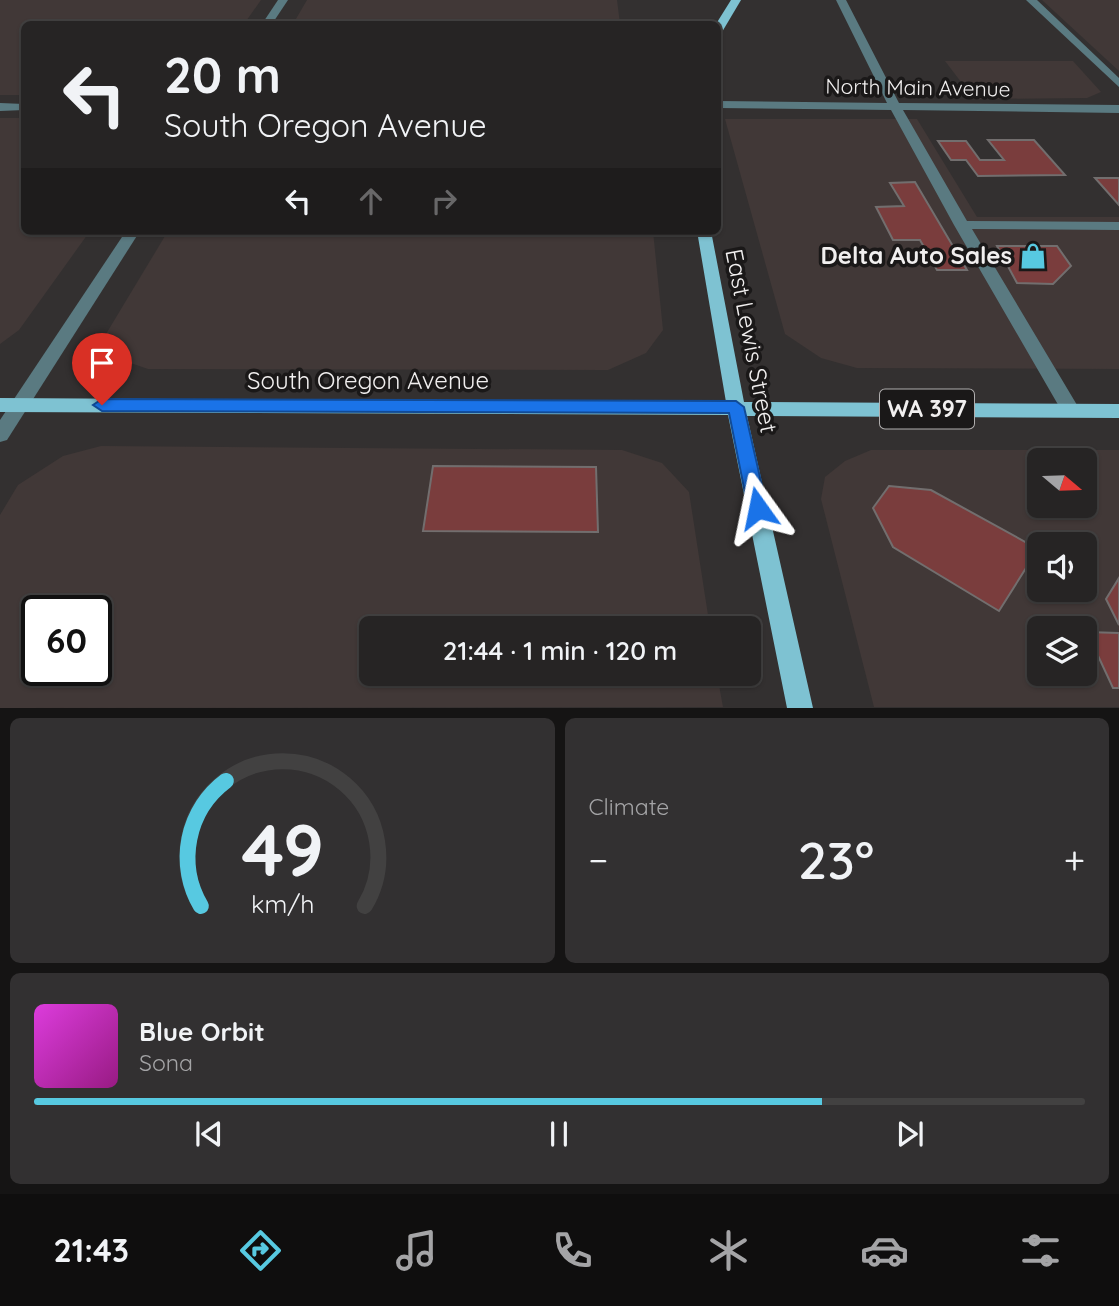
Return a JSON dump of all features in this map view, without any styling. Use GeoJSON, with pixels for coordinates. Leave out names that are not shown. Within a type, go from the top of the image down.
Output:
{"type":"FeatureCollection","features":[{"type":"Feature","properties":{"kind":"main road"},"geometry":{"type":"LineString","coordinates":[[721,25],[736,0]]}},
{"type":"Feature","properties":{"kind":"main road","name":"East Lewis Street"},"geometry":{"type":"LineString","coordinates":[[705,235],[736,407],[800,708]]}},
{"type":"Feature","properties":{"kind":"main road","name":"South Oregon Avenue"},"geometry":{"type":"LineString","coordinates":[[0,405],[736,407]]}},
{"type":"Feature","properties":{"kind":"main road","name":"WA 397"},"geometry":{"type":"LineString","coordinates":[[736,407],[1119,411]]}},
{"type":"Feature","properties":{"kind":"street"},"geometry":{"type":"LineString","coordinates":[[269,21],[283,0]]}},
{"type":"Feature","properties":{"kind":"street"},"geometry":{"type":"LineString","coordinates":[[841,0],[961,225],[1071,410]]}},
{"type":"Feature","properties":{"kind":"street"},"geometry":{"type":"LineString","coordinates":[[1031,0],[1119,84]]}},
{"type":"Feature","properties":{"kind":"street","name":"North Main Avenue"},"geometry":{"type":"LineString","coordinates":[[721,105],[1119,109]]}},
{"type":"Feature","properties":{"kind":"street"},"geometry":{"type":"LineString","coordinates":[[0,107],[21,107]]}},
{"type":"Feature","properties":{"kind":"street"},"geometry":{"type":"LineString","coordinates":[[961,225],[1119,226]]}},
{"type":"Feature","properties":{"kind":"street"},"geometry":{"type":"LineString","coordinates":[[0,435],[129,235]]}},
{"type":"Feature","properties":{"kind":"shaded area"},"geometry":{"type":"Polygon","coordinates":[[[0,0],[261,0],[246,21],[21,21],[21,95],[0,95],[0,0]]]}},
{"type":"Feature","properties":{"kind":"shaded area"},"geometry":{"type":"Polygon","coordinates":[[[307,0],[617,0],[620,21],[295,21],[307,0]]]}},
{"type":"Feature","properties":{"kind":"shaded area"},"geometry":{"type":"Polygon","coordinates":[[[1042,0],[1119,0],[1119,71],[1042,0]]]}},
{"type":"Feature","properties":{"kind":"shaded area"},"geometry":{"type":"Polygon","coordinates":[[[945,61],[1073,61],[1101,92],[1087,98],[974,99],[945,61]]]}},
{"type":"Feature","properties":{"kind":"shaded area"},"geometry":{"type":"Polygon","coordinates":[[[0,118],[21,118],[21,235],[87,235],[19,330],[0,344],[0,118]]]}},
{"type":"Feature","properties":{"kind":"shaded area"},"geometry":{"type":"Polygon","coordinates":[[[725,119],[917,119],[977,217],[1119,217],[1119,369],[857,368],[821,358],[785,334],[725,119]]]}},
{"type":"Feature","properties":{"kind":"shaded area"},"geometry":{"type":"Polygon","coordinates":[[[166,235],[653,235],[663,330],[646,353],[608,370],[148,369],[116,358],[103,339],[166,235]]]}},
{"type":"Feature","properties":{"kind":"shaded area"},"geometry":{"type":"Polygon","coordinates":[[[101,446],[622,450],[662,463],[689,492],[708,616],[359,616],[359,686],[719,686],[723,707],[0,708],[0,515],[18,485],[63,456],[101,446]]]}},
{"type":"Feature","properties":{"kind":"shaded area"},"geometry":{"type":"Polygon","coordinates":[[[871,450],[1027,450],[1027,518],[1097,518],[1097,450],[1119,450],[1119,707],[874,707],[821,499],[825,477],[845,461],[871,450]]]}},
{"type":"Feature","properties":{"kind":"building"},"geometry":{"type":"Polygon","coordinates":[[[988,140],[1034,140],[1065,175],[978,176],[966,160],[951,160],[938,141],[966,141],[980,160],[1004,160],[988,140]]]}},
{"type":"Feature","properties":{"kind":"building"},"geometry":{"type":"Polygon","coordinates":[[[1095,178],[1119,178],[1119,205],[1095,178]]]}},
{"type":"Feature","properties":{"kind":"building"},"geometry":{"type":"Polygon","coordinates":[[[915,182],[967,270],[937,270],[920,240],[893,240],[876,207],[904,206],[890,183],[915,182]]]}},
{"type":"Feature","properties":{"kind":"building","name":"Delta Auto Sales"},"geometry":{"type":"Polygon","coordinates":[[[997,246],[1057,246],[1071,266],[1053,284],[1017,283],[997,246]]]}},
{"type":"Feature","properties":{"kind":"building"},"geometry":{"type":"Polygon","coordinates":[[[433,466],[596,467],[598,532],[423,531],[433,466]]]}},
{"type":"Feature","properties":{"kind":"building"},"geometry":{"type":"Polygon","coordinates":[[[889,486],[931,490],[1027,543],[1027,566],[999,611],[893,547],[873,508],[889,486]]]}},
{"type":"Feature","properties":{"kind":"building"},"geometry":{"type":"Polygon","coordinates":[[[1119,578],[1119,625],[1106,599],[1119,578]]]}},
{"type":"Feature","properties":{"kind":"building"},"geometry":{"type":"Polygon","coordinates":[[[1097,632],[1119,633],[1119,688],[1113,688],[1097,654],[1097,632]]]}},
{"type":"Feature","properties":{"kind":"place","name":"Delta Auto Sales"},"geometry":{"type":"Point","coordinates":[1033,256]}},
{"type":"Feature","properties":{"kind":"route"},"geometry":{"type":"LineString","coordinates":[[102,405],[736,407],[758,508]]}}]}
